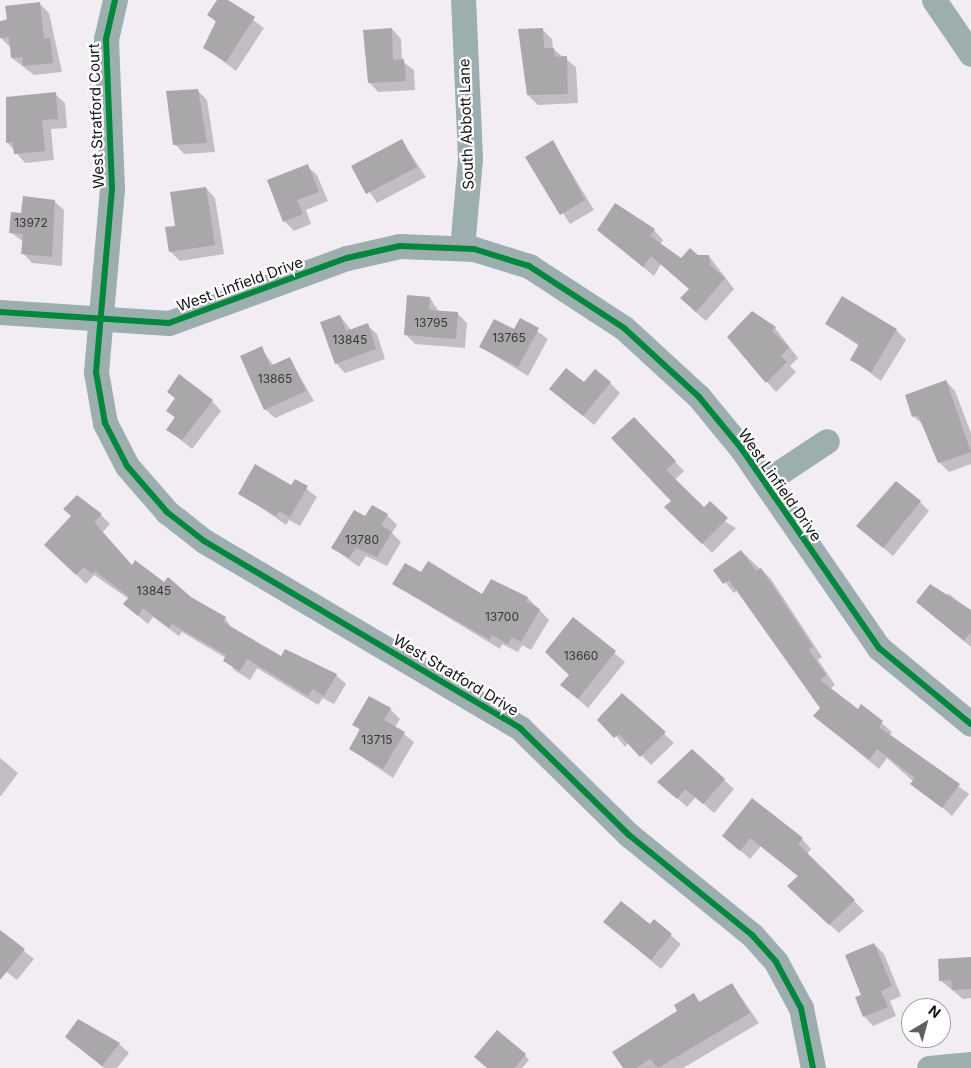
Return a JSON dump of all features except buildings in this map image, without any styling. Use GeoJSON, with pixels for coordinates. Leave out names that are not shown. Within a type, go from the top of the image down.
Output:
{"type":"FeatureCollection","features":[{"type":"Feature","properties":{"kind":"street","name":"West Stratford Court"},"geometry":{"type":"LineString","coordinates":[[99,321],[112,189],[106,38],[114,0]]}},
{"type":"Feature","properties":{"kind":"street","name":"South Abbott Lane"},"geometry":{"type":"LineString","coordinates":[[462,248],[470,167],[463,0]]}},
{"type":"Feature","properties":{"kind":"street"},"geometry":{"type":"LineString","coordinates":[[934,0],[971,54]]}},
{"type":"Feature","properties":{"kind":"street","name":"West Linfield Drive"},"geometry":{"type":"LineString","coordinates":[[0,312],[99,321],[169,323],[367,252],[400,246],[462,248],[529,266],[624,328],[699,397],[765,482],[879,648],[971,724]]}},
{"type":"Feature","properties":{"kind":"street","name":"West Stratford Drive"},"geometry":{"type":"LineString","coordinates":[[99,321],[96,372],[105,423],[127,466],[147,492],[204,541],[520,728],[629,835],[752,935],[776,962],[801,1008],[813,1068]]}},
{"type":"Feature","properties":{"kind":"street"},"geometry":{"type":"LineString","coordinates":[[765,482],[828,441]]}},
{"type":"Feature","properties":{"kind":"street"},"geometry":{"type":"LineString","coordinates":[[930,1068],[971,1064]]}},
{"type":"Feature","properties":{"kind":"cycle path"},"geometry":{"type":"LineString","coordinates":[[115,0],[106,39],[112,189],[96,372],[105,423],[127,466],[167,512],[204,541],[520,728],[629,835],[752,935],[776,962],[801,1008],[813,1068]]}},
{"type":"Feature","properties":{"kind":"cycle path"},"geometry":{"type":"LineString","coordinates":[[0,312],[169,323],[347,258],[400,246],[474,249],[529,266],[624,328],[699,397],[741,448],[879,648],[971,724]]}}]}
